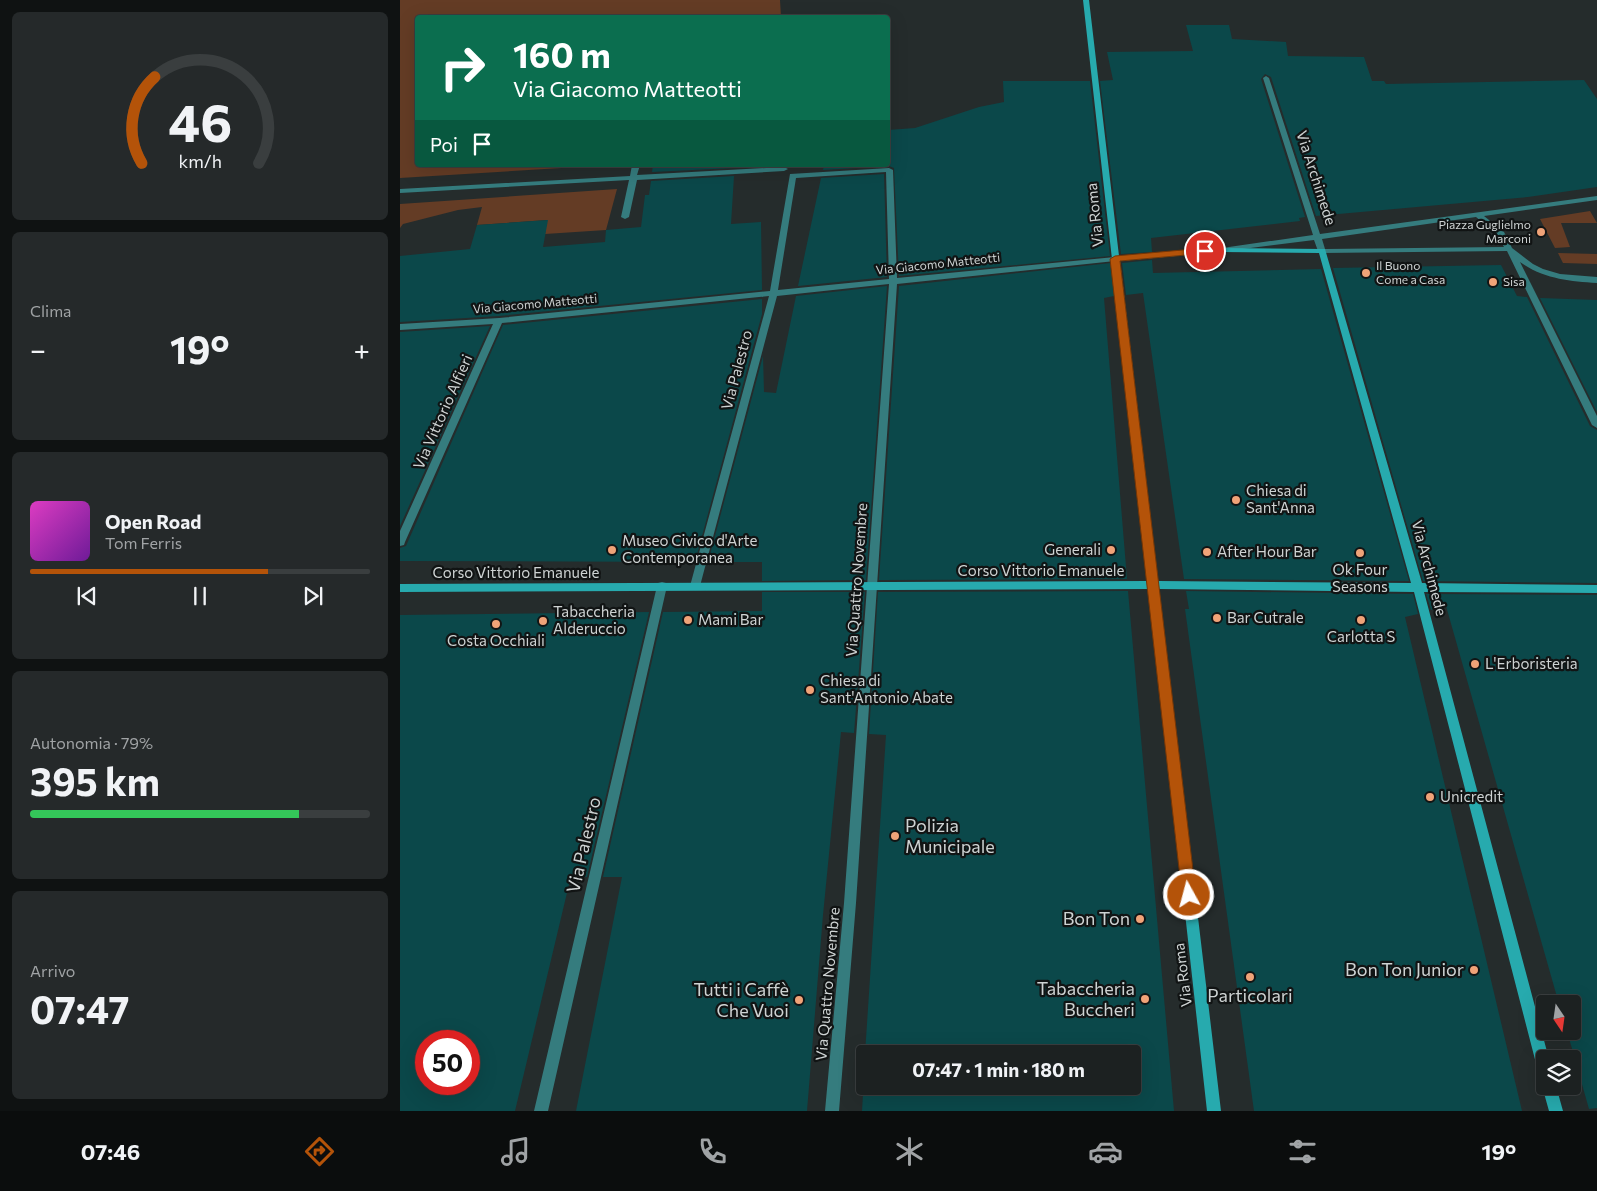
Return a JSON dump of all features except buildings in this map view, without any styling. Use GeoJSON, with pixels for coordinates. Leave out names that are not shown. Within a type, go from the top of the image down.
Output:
{"type":"FeatureCollection","features":[{"type":"Feature","properties":{"kind":"main road","name":"Via Roma"},"geometry":{"type":"LineString","coordinates":[[1086,0],[1214,1111]]}},
{"type":"Feature","properties":{"kind":"main road","name":"Via Giacomo Matteotti"},"geometry":{"type":"LineString","coordinates":[[1115,259],[1221,250]]}},
{"type":"Feature","properties":{"kind":"main road"},"geometry":{"type":"LineString","coordinates":[[1221,250],[1322,251]]}},
{"type":"Feature","properties":{"kind":"main road","name":"Via Archimede"},"geometry":{"type":"LineString","coordinates":[[1322,251],[1418,588],[1540,1050]]}},
{"type":"Feature","properties":{"kind":"main road","name":"Corso Vittorio Emanuele"},"geometry":{"type":"LineString","coordinates":[[400,588],[1153,585],[1597,589]]}},
{"type":"Feature","properties":{"kind":"main road"},"geometry":{"type":"LineString","coordinates":[[1552,1095],[1556,1111]]}},
{"type":"Feature","properties":{"kind":"street","name":"Via Archimede"},"geometry":{"type":"LineString","coordinates":[[1266,78],[1322,251]]}},
{"type":"Feature","properties":{"kind":"street"},"geometry":{"type":"LineString","coordinates":[[625,218],[636,167]]}},
{"type":"Feature","properties":{"kind":"street"},"geometry":{"type":"LineString","coordinates":[[400,191],[633,178],[782,167],[793,176]]}},
{"type":"Feature","properties":{"kind":"street","name":"Via Quattro Novembre"},"geometry":{"type":"LineString","coordinates":[[793,176],[889,170],[893,281],[850,903],[832,1111]]}},
{"type":"Feature","properties":{"kind":"street","name":"Via Palestro"},"geometry":{"type":"LineString","coordinates":[[695,586],[774,293],[793,176]]}},
{"type":"Feature","properties":{"kind":"street","name":"Via Giacomo Matteotti"},"geometry":{"type":"LineString","coordinates":[[1221,250],[1597,198]]}},
{"type":"Feature","properties":{"kind":"street"},"geometry":{"type":"LineString","coordinates":[[1478,215],[1501,234],[1526,280],[1597,425]]}},
{"type":"Feature","properties":{"kind":"street"},"geometry":{"type":"LineString","coordinates":[[1322,251],[1509,249],[1526,264],[1538,271],[1562,278]]}},
{"type":"Feature","properties":{"kind":"street","name":"Via Giacomo Matteotti"},"geometry":{"type":"LineString","coordinates":[[400,328],[499,321],[1115,259]]}},
{"type":"Feature","properties":{"kind":"street"},"geometry":{"type":"LineString","coordinates":[[1526,280],[1562,278],[1597,280]]}},
{"type":"Feature","properties":{"kind":"street","name":"Via Vittorio Alfieri"},"geometry":{"type":"LineString","coordinates":[[400,542],[499,321]]}},
{"type":"Feature","properties":{"kind":"street","name":"Via Palestro"},"geometry":{"type":"LineString","coordinates":[[541,1111],[662,586]]}},
{"type":"Feature","properties":{"kind":"shaded area"},"geometry":{"type":"Polygon","coordinates":[[[400,0],[780,0],[781,15],[415,15],[415,167],[579,167],[400,178],[400,0]]]}},
{"type":"Feature","properties":{"kind":"shaded area"},"geometry":{"type":"Polygon","coordinates":[[[617,189],[606,230],[545,234],[547,220],[477,225],[482,207],[458,210],[403,224],[400,228],[400,204],[617,189]]]}},
{"type":"Feature","properties":{"kind":"shaded area"},"geometry":{"type":"Polygon","coordinates":[[[1590,211],[1597,223],[1561,223],[1570,247],[1555,248],[1540,219],[1590,211]]]}},
{"type":"Feature","properties":{"kind":"shaded area"},"geometry":{"type":"Polygon","coordinates":[[[1558,253],[1597,254],[1597,264],[1563,263],[1558,253]]]}},
{"type":"Feature","properties":{"kind":"place","name":"Piazza Guglielmo Marconi"},"geometry":{"type":"Point","coordinates":[1541,232]}},
{"type":"Feature","properties":{"kind":"place","name":"Il Buono Come a Casa"},"geometry":{"type":"Point","coordinates":[1366,273]}},
{"type":"Feature","properties":{"kind":"place","name":"Sisa"},"geometry":{"type":"Point","coordinates":[1493,282]}},
{"type":"Feature","properties":{"kind":"place","name":"Chiesa di Sant'Anna"},"geometry":{"type":"Point","coordinates":[1236,500]}},
{"type":"Feature","properties":{"kind":"place","name":"Museo Civico d'Arte Contemporanea"},"geometry":{"type":"Point","coordinates":[612,550]}},
{"type":"Feature","properties":{"kind":"place","name":"Generali"},"geometry":{"type":"Point","coordinates":[1111,550]}},
{"type":"Feature","properties":{"kind":"place","name":"After Hour Bar"},"geometry":{"type":"Point","coordinates":[1207,552]}},
{"type":"Feature","properties":{"kind":"place","name":"Ok Four Seasons"},"geometry":{"type":"Point","coordinates":[1360,553]}},
{"type":"Feature","properties":{"kind":"place","name":"Bar Cutrale"},"geometry":{"type":"Point","coordinates":[1217,618]}},
{"type":"Feature","properties":{"kind":"place","name":"Mami Bar"},"geometry":{"type":"Point","coordinates":[688,620]}},
{"type":"Feature","properties":{"kind":"place","name":"Carlotta S"},"geometry":{"type":"Point","coordinates":[1361,620]}},
{"type":"Feature","properties":{"kind":"place","name":"Tabaccheria Alderuccio"},"geometry":{"type":"Point","coordinates":[543,621]}},
{"type":"Feature","properties":{"kind":"place","name":"Costa Occhiali"},"geometry":{"type":"Point","coordinates":[496,624]}},
{"type":"Feature","properties":{"kind":"place","name":"L'Erboristeria"},"geometry":{"type":"Point","coordinates":[1475,664]}},
{"type":"Feature","properties":{"kind":"place","name":"Chiesa di Sant'Antonio Abate"},"geometry":{"type":"Point","coordinates":[810,690]}},
{"type":"Feature","properties":{"kind":"place","name":"Unicredit"},"geometry":{"type":"Point","coordinates":[1430,797]}},
{"type":"Feature","properties":{"kind":"place","name":"Polizia Municipale"},"geometry":{"type":"Point","coordinates":[895,836]}},
{"type":"Feature","properties":{"kind":"place","name":"Bon Ton"},"geometry":{"type":"Point","coordinates":[1140,919]}},
{"type":"Feature","properties":{"kind":"place","name":"Bon Ton Junior"},"geometry":{"type":"Point","coordinates":[1474,970]}},
{"type":"Feature","properties":{"kind":"place","name":"Particolari"},"geometry":{"type":"Point","coordinates":[1250,977]}},
{"type":"Feature","properties":{"kind":"place","name":"Tabaccheria Buccheri"},"geometry":{"type":"Point","coordinates":[1145,999]}},
{"type":"Feature","properties":{"kind":"place","name":"Tutti i Caffè Che Vuoi"},"geometry":{"type":"Point","coordinates":[799,1000]}},
{"type":"Feature","properties":{"kind":"route"},"geometry":{"type":"LineString","coordinates":[[1189,895],[1115,259],[1205,251]]}}]}
